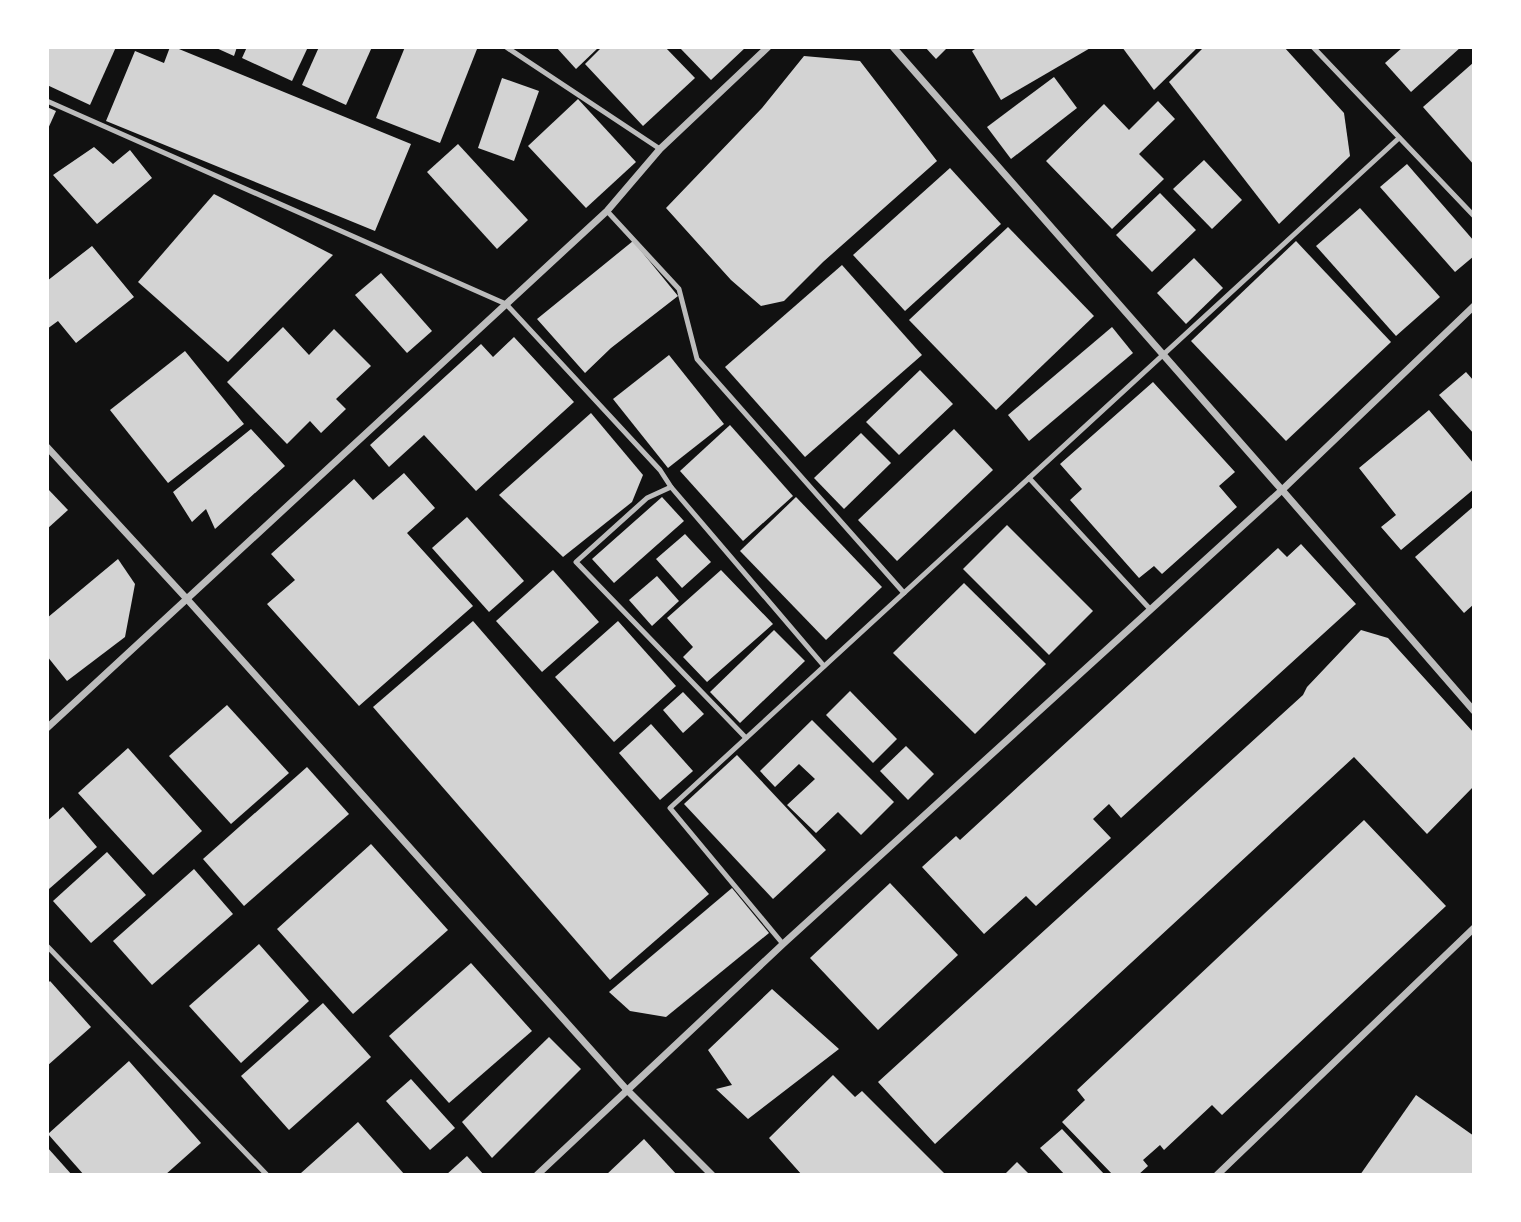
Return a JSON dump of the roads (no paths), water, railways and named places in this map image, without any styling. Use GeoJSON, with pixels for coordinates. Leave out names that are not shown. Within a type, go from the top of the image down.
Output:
{"type":"FeatureCollection","features":[{"type":"Feature","properties":{"kind":"street"},"geometry":{"type":"LineString","coordinates":[[47,728],[607,211],[660,149],[768,47]]}},
{"type":"Feature","properties":{"kind":"street"},"geometry":{"type":"LineString","coordinates":[[893,47],[1474,711]]}},
{"type":"Feature","properties":{"kind":"street"},"geometry":{"type":"LineString","coordinates":[[537,1175],[783,944],[1282,489],[1474,306]]}},
{"type":"Feature","properties":{"kind":"street"},"geometry":{"type":"LineString","coordinates":[[47,447],[627,1090],[712,1175]]}},
{"type":"Feature","properties":{"kind":"street"},"geometry":{"type":"LineString","coordinates":[[1217,1175],[1474,928]]}},
{"type":"Feature","properties":{"kind":"lane"},"geometry":{"type":"LineString","coordinates":[[506,47],[660,149]]}},
{"type":"Feature","properties":{"kind":"lane"},"geometry":{"type":"LineString","coordinates":[[1313,47],[1474,216]]}},
{"type":"Feature","properties":{"kind":"lane"},"geometry":{"type":"LineString","coordinates":[[47,101],[506,304],[660,470],[671,487],[824,666]]}},
{"type":"Feature","properties":{"kind":"lane"},"geometry":{"type":"LineString","coordinates":[[783,944],[670,808],[1399,138]]}},
{"type":"Feature","properties":{"kind":"lane"},"geometry":{"type":"LineString","coordinates":[[607,211],[679,289],[697,359],[904,593]]}},
{"type":"Feature","properties":{"kind":"lane"},"geometry":{"type":"LineString","coordinates":[[1029,478],[1150,609]]}},
{"type":"Feature","properties":{"kind":"lane"},"geometry":{"type":"LineString","coordinates":[[671,487],[647,498],[576,562],[746,738]]}},
{"type":"Feature","properties":{"kind":"lane"},"geometry":{"type":"LineString","coordinates":[[47,946],[267,1175]]}}]}
